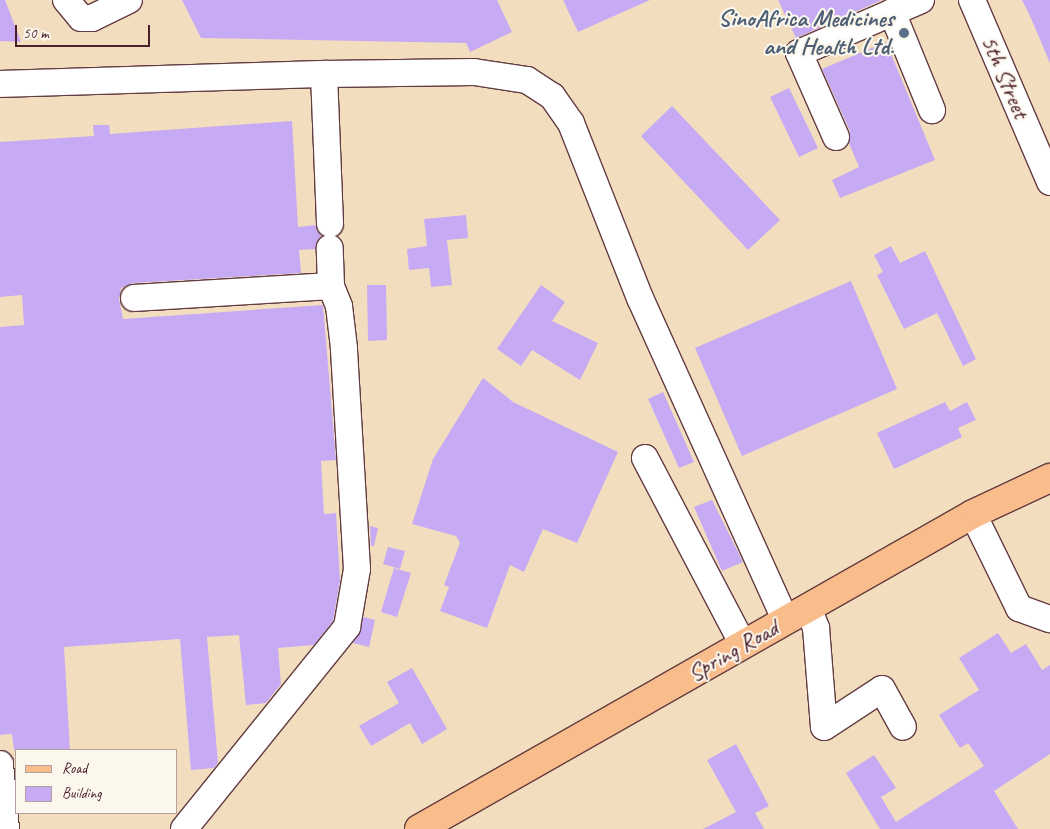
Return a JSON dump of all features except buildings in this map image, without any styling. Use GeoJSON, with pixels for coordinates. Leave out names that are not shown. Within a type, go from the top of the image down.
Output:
{"type":"FeatureCollection","features":[{"type":"Feature","properties":{"kind":"main road","name":"Spring Road"},"geometry":{"type":"LineString","coordinates":[[419,829],[973,514],[1050,478]]}},
{"type":"Feature","properties":{"kind":"street"},"geometry":{"type":"LineString","coordinates":[[66,0],[81,18],[92,18],[129,0]]}},
{"type":"Feature","properties":{"kind":"street"},"geometry":{"type":"LineString","coordinates":[[836,137],[799,53],[921,0]]}},
{"type":"Feature","properties":{"kind":"street","name":"5th Street"},"geometry":{"type":"LineString","coordinates":[[972,0],[1050,182]]}},
{"type":"Feature","properties":{"kind":"street"},"geometry":{"type":"LineString","coordinates":[[892,12],[932,110]]}},
{"type":"Feature","properties":{"kind":"street"},"geometry":{"type":"LineString","coordinates":[[0,84],[324,74],[474,72],[527,80],[552,96],[571,123],[640,298],[797,614],[816,628],[824,727],[882,689],[903,727]]}},
{"type":"Feature","properties":{"kind":"street"},"geometry":{"type":"LineString","coordinates":[[184,829],[347,627],[357,569],[343,340],[339,306],[330,286],[324,74]]}},
{"type":"Feature","properties":{"kind":"street"},"geometry":{"type":"LineString","coordinates":[[134,298],[330,286]]}},
{"type":"Feature","properties":{"kind":"street"},"geometry":{"type":"LineString","coordinates":[[645,458],[743,645]]}},
{"type":"Feature","properties":{"kind":"street"},"geometry":{"type":"LineString","coordinates":[[973,514],[1019,608],[1050,619]]}},
{"type":"Feature","properties":{"kind":"street"},"geometry":{"type":"LineString","coordinates":[[0,764],[6,829]]}},
{"type":"Feature","properties":{"kind":"place","name":"SinoAfrica Medicines and Health Ltd."},"geometry":{"type":"Point","coordinates":[904,33]}}]}
